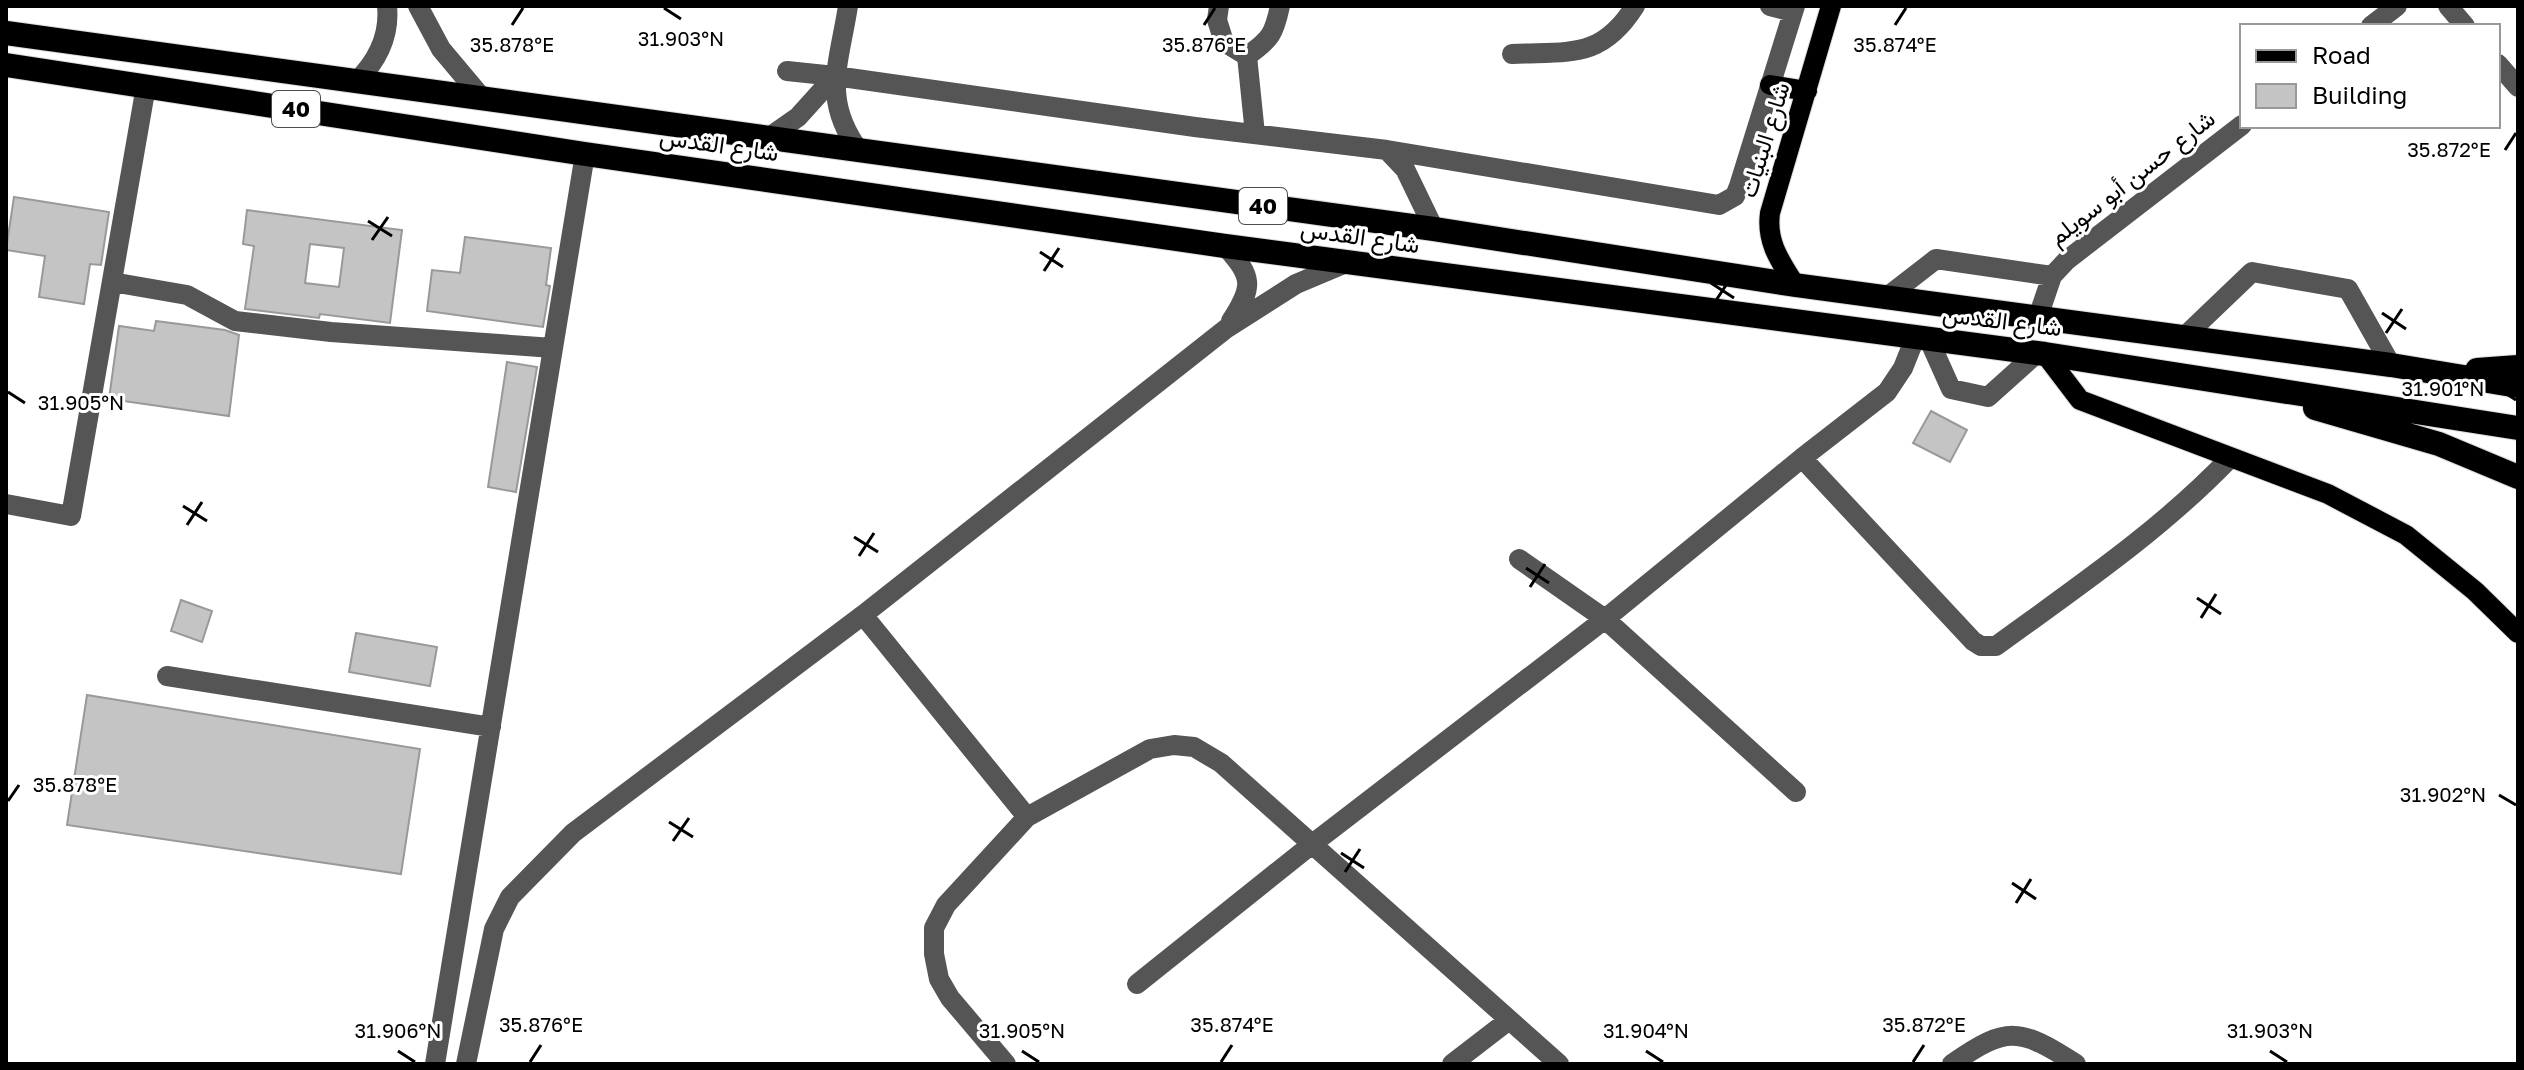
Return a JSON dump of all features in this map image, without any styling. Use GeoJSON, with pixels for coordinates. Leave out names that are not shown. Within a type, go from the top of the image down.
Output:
{"type":"FeatureCollection","features":[{"type":"Feature","properties":{"kind":"highway","name":"شارع القدس"},"geometry":{"type":"LineString","coordinates":[[6,33],[1434,229],[1795,285],[2391,365],[2518,386]]}},
{"type":"Feature","properties":{"kind":"highway","name":"شارع القدس"},"geometry":{"type":"LineString","coordinates":[[6,65],[585,154],[1346,263],[2041,354],[2518,428]]}},
{"type":"Feature","properties":{"kind":"highway"},"geometry":{"type":"LineString","coordinates":[[2436,374],[2518,367]]}},
{"type":"Feature","properties":{"kind":"highway"},"geometry":{"type":"LineString","coordinates":[[2253,386],[2327,412],[2439,444],[2518,477]]}},
{"type":"Feature","properties":{"kind":"main road","name":"شارع البنيات"},"geometry":{"type":"LineString","coordinates":[[1795,285],[1770,242],[1768,228],[1831,6]]}},
{"type":"Feature","properties":{"kind":"main road"},"geometry":{"type":"LineString","coordinates":[[1770,85],[1807,91]]}},
{"type":"Feature","properties":{"kind":"main road"},"geometry":{"type":"LineString","coordinates":[[2041,354],[2080,400],[2328,494],[2406,535],[2475,591],[2518,633]]}},
{"type":"Feature","properties":{"kind":"street"},"geometry":{"type":"LineString","coordinates":[[357,81],[367,71],[382,44],[387,28],[387,6]]}},
{"type":"Feature","properties":{"kind":"street"},"geometry":{"type":"LineString","coordinates":[[418,6],[441,49],[483,99]]}},
{"type":"Feature","properties":{"kind":"street"},"geometry":{"type":"LineString","coordinates":[[848,6],[835,76],[840,116],[860,152]]}},
{"type":"Feature","properties":{"kind":"street"},"geometry":{"type":"LineString","coordinates":[[1219,6],[1217,20],[1224,42],[1247,56]]}},
{"type":"Feature","properties":{"kind":"street"},"geometry":{"type":"LineString","coordinates":[[1247,56],[1269,40],[1280,6]]}},
{"type":"Feature","properties":{"kind":"street"},"geometry":{"type":"LineString","coordinates":[[1512,54],[1576,51],[1597,45],[1615,33],[1635,6]]}},
{"type":"Feature","properties":{"kind":"street"},"geometry":{"type":"LineString","coordinates":[[787,71],[1387,150],[1719,205],[1735,196],[1794,9],[1770,6]]}},
{"type":"Feature","properties":{"kind":"street"},"geometry":{"type":"LineString","coordinates":[[2374,24],[2397,6]]}},
{"type":"Feature","properties":{"kind":"street"},"geometry":{"type":"LineString","coordinates":[[2448,6],[2463,24]]}},
{"type":"Feature","properties":{"kind":"street"},"geometry":{"type":"LineString","coordinates":[[1247,56],[1255,134]]}},
{"type":"Feature","properties":{"kind":"street"},"geometry":{"type":"LineString","coordinates":[[2500,66],[2518,87]]}},
{"type":"Feature","properties":{"kind":"street"},"geometry":{"type":"LineString","coordinates":[[768,138],[798,117],[835,76]]}},
{"type":"Feature","properties":{"kind":"street"},"geometry":{"type":"LineString","coordinates":[[6,504],[71,516],[146,86]]}},
{"type":"Feature","properties":{"kind":"street","name":"شارع حسن أبو سويلم"},"geometry":{"type":"LineString","coordinates":[[2038,317],[2052,276],[2067,260],[2240,127]]}},
{"type":"Feature","properties":{"kind":"street"},"geometry":{"type":"LineString","coordinates":[[1387,150],[1405,169],[1434,229]]}},
{"type":"Feature","properties":{"kind":"street"},"geometry":{"type":"LineString","coordinates":[[435,1064],[585,154]]}},
{"type":"Feature","properties":{"kind":"street"},"geometry":{"type":"LineString","coordinates":[[1225,246],[1244,267],[1249,286],[1243,303],[1227,328]]}},
{"type":"Feature","properties":{"kind":"street"},"geometry":{"type":"LineString","coordinates":[[1887,297],[1936,259],[2052,276]]}},
{"type":"Feature","properties":{"kind":"street"},"geometry":{"type":"LineString","coordinates":[[466,1064],[494,929],[510,897],[573,833],[863,615],[1227,328],[1296,284],[1346,263]]}},
{"type":"Feature","properties":{"kind":"street"},"geometry":{"type":"LineString","coordinates":[[2184,337],[2252,272],[2348,289],[2391,365]]}},
{"type":"Feature","properties":{"kind":"street"},"geometry":{"type":"LineString","coordinates":[[112,282],[187,295],[235,321],[331,332],[553,348]]}},
{"type":"Feature","properties":{"kind":"street"},"geometry":{"type":"LineString","coordinates":[[1137,984],[1311,845],[1605,619],[1887,392],[1922,339],[1951,389],[1988,397],[2041,354]]}},
{"type":"Feature","properties":{"kind":"street"},"geometry":{"type":"LineString","coordinates":[[1802,458],[1973,641],[1988,647],[1996,646],[2137,543],[2191,499],[2230,458]]}},
{"type":"Feature","properties":{"kind":"street"},"geometry":{"type":"LineString","coordinates":[[1519,559],[1605,619],[1796,792]]}},
{"type":"Feature","properties":{"kind":"street"},"geometry":{"type":"LineString","coordinates":[[863,615],[1027,817]]}},
{"type":"Feature","properties":{"kind":"street"},"geometry":{"type":"LineString","coordinates":[[167,676],[491,727]]}},
{"type":"Feature","properties":{"kind":"street"},"geometry":{"type":"LineString","coordinates":[[1006,1064],[950,998],[939,979],[934,954],[934,928],[946,905],[1027,817],[1150,749],[1174,745],[1194,747],[1221,763],[1559,1064]]}},
{"type":"Feature","properties":{"kind":"street"},"geometry":{"type":"LineString","coordinates":[[1452,1064],[1509,1020]]}},
{"type":"Feature","properties":{"kind":"street"},"geometry":{"type":"LineString","coordinates":[[1952,1064],[2000,1036],[2022,1035],[2042,1042],[2076,1064]]}},
{"type":"Feature","properties":{"kind":"building"},"geometry":{"type":"Polygon","coordinates":[[[14,197],[109,212],[101,265],[90,264],[84,304],[39,297],[45,256],[6,250],[14,197]]]}},
{"type":"Feature","properties":{"kind":"building"},"geometry":{"type":"Polygon","coordinates":[[[247,210],[402,230],[390,323],[245,309],[254,246],[243,244],[247,210]],[[310,244],[305,283],[339,287],[344,248],[310,244]]]}},
{"type":"Feature","properties":{"kind":"building"},"geometry":{"type":"Polygon","coordinates":[[[465,237],[551,248],[546,285],[550,286],[543,327],[427,311],[432,270],[460,273],[465,237]]]}},
{"type":"Feature","properties":{"kind":"building"},"geometry":{"type":"Polygon","coordinates":[[[156,321],[225,330],[239,335],[229,416],[109,399],[119,326],[154,331],[156,321]]]}},
{"type":"Feature","properties":{"kind":"building"},"geometry":{"type":"Polygon","coordinates":[[[507,362],[537,367],[516,492],[488,487],[507,362]]]}},
{"type":"Feature","properties":{"kind":"building"},"geometry":{"type":"Polygon","coordinates":[[[1931,411],[1967,430],[1950,462],[1913,443],[1931,411]]]}},
{"type":"Feature","properties":{"kind":"building"},"geometry":{"type":"Polygon","coordinates":[[[181,600],[212,611],[202,642],[171,631],[181,600]]]}},
{"type":"Feature","properties":{"kind":"building"},"geometry":{"type":"Polygon","coordinates":[[[356,633],[437,647],[430,686],[349,672],[356,633]]]}},
{"type":"Feature","properties":{"kind":"building"},"geometry":{"type":"Polygon","coordinates":[[[87,695],[420,749],[401,874],[67,825],[87,695]]]}}]}
